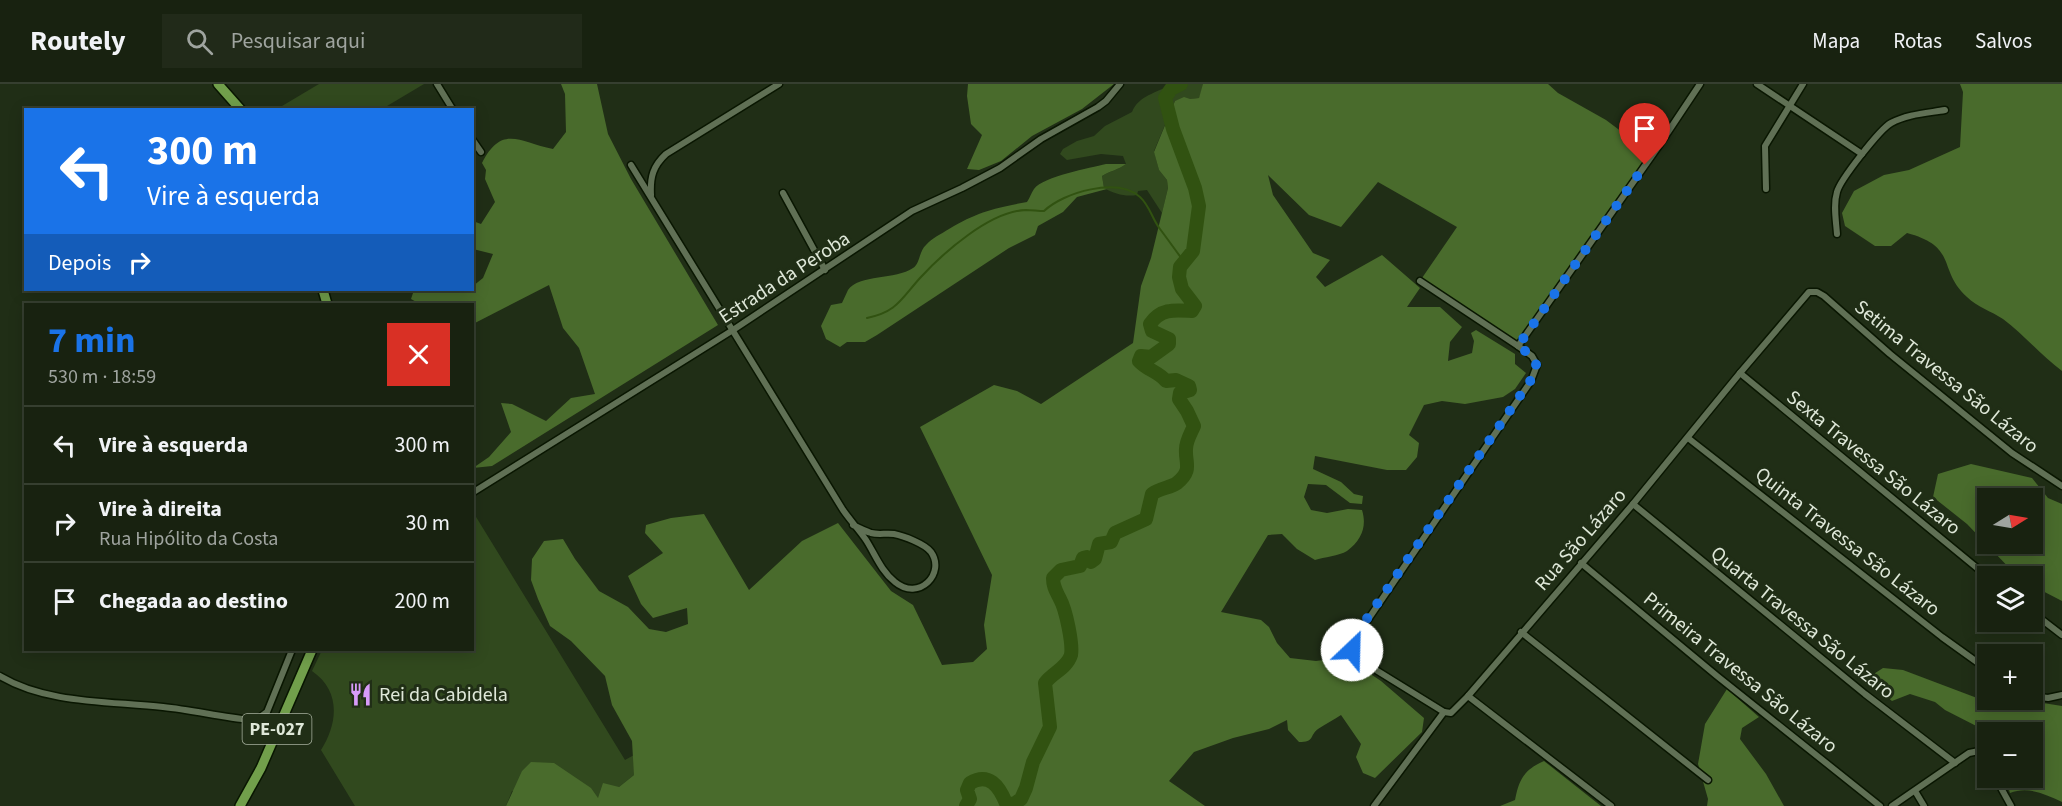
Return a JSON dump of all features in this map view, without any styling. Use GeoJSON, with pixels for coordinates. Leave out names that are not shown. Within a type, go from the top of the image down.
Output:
{"type":"FeatureCollection","features":[{"type":"Feature","properties":{"kind":"main road"},"geometry":{"type":"LineString","coordinates":[[218,84],[239,108]]}},
{"type":"Feature","properties":{"kind":"main road","name":"PE-027"},"geometry":{"type":"LineString","coordinates":[[240,806],[261,768],[312,651]]}},
{"type":"Feature","properties":{"kind":"street"},"geometry":{"type":"LineString","coordinates":[[437,84],[452,108]]}},
{"type":"Feature","properties":{"kind":"street"},"geometry":{"type":"LineString","coordinates":[[651,195],[652,172],[656,163],[666,154],[780,84]]}},
{"type":"Feature","properties":{"kind":"street","name":"Estrada da Peroba"},"geometry":{"type":"LineString","coordinates":[[474,492],[733,330],[912,211],[962,189],[1000,168],[1041,139],[1098,107],[1114,93],[1120,84]]}},
{"type":"Feature","properties":{"kind":"street"},"geometry":{"type":"LineString","coordinates":[[1518,346],[1700,84]]}},
{"type":"Feature","properties":{"kind":"street"},"geometry":{"type":"LineString","coordinates":[[1758,84],[1862,154]]}},
{"type":"Feature","properties":{"kind":"street"},"geometry":{"type":"LineString","coordinates":[[1766,189],[1765,146],[1803,84]]}},
{"type":"Feature","properties":{"kind":"street"},"geometry":{"type":"LineString","coordinates":[[1837,234],[1835,207],[1837,188],[1862,154],[1890,123],[1945,110]]}},
{"type":"Feature","properties":{"kind":"street"},"geometry":{"type":"LineString","coordinates":[[474,142],[481,152]]}},
{"type":"Feature","properties":{"kind":"street"},"geometry":{"type":"LineString","coordinates":[[631,165],[854,525],[884,571],[908,590],[918,589],[931,580],[936,564],[931,552],[917,543],[896,535],[872,533],[854,525]]}},
{"type":"Feature","properties":{"kind":"street"},"geometry":{"type":"LineString","coordinates":[[783,193],[825,270]]}},
{"type":"Feature","properties":{"kind":"street"},"geometry":{"type":"LineString","coordinates":[[1420,281],[1532,356],[1537,365],[1531,381],[1352,643],[1352,650],[1363,662],[1444,712]]}},
{"type":"Feature","properties":{"kind":"street","name":"Rua São Lázaro"},"geometry":{"type":"LineString","coordinates":[[1374,806],[1444,712],[1451,712],[1468,696],[1633,504],[1805,296],[1812,291]]}},
{"type":"Feature","properties":{"kind":"street","name":"Setima Travessa São Lázaro"},"geometry":{"type":"LineString","coordinates":[[1812,291],[1824,296],[1890,354],[2012,453],[2062,486]]}},
{"type":"Feature","properties":{"kind":"street","name":"Sexta Travessa São Lázaro"},"geometry":{"type":"LineString","coordinates":[[1740,373],[1977,568]]}},
{"type":"Feature","properties":{"kind":"street","name":"Quinta Travessa São Lázaro"},"geometry":{"type":"LineString","coordinates":[[1688,438],[1977,662]]}},
{"type":"Feature","properties":{"kind":"street","name":"Quarta Travessa São Lázaro"},"geometry":{"type":"LineString","coordinates":[[1633,504],[1864,694],[1954,763]]}},
{"type":"Feature","properties":{"kind":"street","name":"Primeira Travessa São Lázaro"},"geometry":{"type":"LineString","coordinates":[[1581,563],[1880,806]]}},
{"type":"Feature","properties":{"kind":"street"},"geometry":{"type":"LineString","coordinates":[[2043,620],[2062,634]]}},
{"type":"Feature","properties":{"kind":"street"},"geometry":{"type":"LineString","coordinates":[[1521,632],[1708,780]]}},
{"type":"Feature","properties":{"kind":"street"},"geometry":{"type":"LineString","coordinates":[[0,676],[12,683],[43,694],[165,707],[250,720],[259,718],[267,712],[292,651]]}},
{"type":"Feature","properties":{"kind":"street"},"geometry":{"type":"LineString","coordinates":[[2043,698],[2062,695]]}},
{"type":"Feature","properties":{"kind":"street"},"geometry":{"type":"LineString","coordinates":[[1468,696],[1611,806]]}},
{"type":"Feature","properties":{"kind":"street"},"geometry":{"type":"LineString","coordinates":[[1892,806],[1954,763],[1977,751]]}},
{"type":"Feature","properties":{"kind":"street"},"geometry":{"type":"LineString","coordinates":[[2001,788],[2011,806]]}},
{"type":"Feature","properties":{"kind":"street"},"geometry":{"type":"LineString","coordinates":[[1916,791],[1924,806]]}},
{"type":"Feature","properties":{"kind":"green space"},"geometry":{"type":"Polygon","coordinates":[[[319,84],[424,84],[384,108],[279,108],[319,84]]]}},
{"type":"Feature","properties":{"kind":"green space"},"geometry":{"type":"Polygon","coordinates":[[[561,84],[597,84],[608,134],[631,179],[718,325],[492,466],[474,468],[489,457],[511,432],[501,403],[512,404],[546,421],[571,398],[595,394],[579,348],[563,328],[549,285],[474,323],[474,303],[418,303],[411,299],[414,291],[474,291],[474,285],[483,278],[493,254],[474,249],[474,221],[481,224],[495,202],[485,179],[486,170],[482,163],[489,151],[504,140],[521,140],[553,149],[566,132],[565,94],[561,84]]]}},
{"type":"Feature","properties":{"kind":"green space"},"geometry":{"type":"Polygon","coordinates":[[[968,84],[1114,84],[1082,109],[1032,136],[1001,161],[979,170],[967,169],[982,135],[971,124],[967,96],[968,84]]]}},
{"type":"Feature","properties":{"kind":"green space"},"geometry":{"type":"Polygon","coordinates":[[[1172,84],[1203,84],[1204,86],[1199,98],[1175,101],[1154,151],[1159,170],[1167,180],[1168,188],[1162,213],[1147,190],[1128,196],[1104,188],[1102,176],[1126,164],[1123,156],[1101,154],[1067,160],[1060,154],[1063,149],[1077,141],[1094,136],[1105,126],[1132,112],[1144,98],[1172,84]]]}},
{"type":"Feature","properties":{"kind":"green space"},"geometry":{"type":"Polygon","coordinates":[[[1203,84],[1548,84],[1558,93],[1606,120],[1650,153],[1517,342],[1422,278],[1457,227],[1378,182],[1341,227],[1309,215],[1268,175],[1273,195],[1313,253],[1330,260],[1316,277],[1325,287],[1382,255],[1420,288],[1407,307],[1440,307],[1462,327],[1450,342],[1448,361],[1472,353],[1474,341],[1471,333],[1476,330],[1515,354],[1515,364],[1526,373],[1515,389],[1503,397],[1465,404],[1442,401],[1424,405],[1409,435],[1419,443],[1417,457],[1406,470],[1387,470],[1315,456],[1313,469],[1341,482],[1354,494],[1363,496],[1362,504],[1350,503],[1326,485],[1308,484],[1304,497],[1311,510],[1327,513],[1348,509],[1362,510],[1364,522],[1360,537],[1344,553],[1315,560],[1297,549],[1282,534],[1268,535],[1221,612],[1261,620],[1269,627],[1277,643],[1290,658],[1316,661],[1345,657],[1381,681],[1424,718],[1422,732],[1375,778],[1363,773],[1356,757],[1361,744],[1341,715],[1318,729],[1310,740],[1304,742],[1299,742],[1288,730],[1287,720],[1269,729],[1233,738],[1194,752],[1169,781],[1205,806],[506,806],[522,771],[531,762],[554,763],[591,788],[598,798],[603,783],[619,787],[634,775],[632,741],[612,705],[605,676],[571,641],[550,626],[538,599],[531,580],[532,559],[544,541],[563,539],[599,591],[628,607],[649,629],[666,632],[688,624],[687,608],[653,618],[641,604],[628,576],[663,553],[645,533],[646,525],[671,518],[704,514],[749,590],[802,541],[838,523],[891,591],[913,605],[942,665],[973,662],[987,649],[984,625],[992,575],[920,427],[994,385],[1017,391],[1041,404],[1133,343],[1141,286],[1151,258],[1168,188],[1167,180],[1159,170],[1154,152],[1175,101],[1184,97],[1199,98],[1203,84]]]}},
{"type":"Feature","properties":{"kind":"green space"},"geometry":{"type":"Polygon","coordinates":[[[1960,84],[2062,84],[2062,371],[2003,319],[1975,304],[1967,297],[1952,278],[1941,252],[1934,245],[1907,233],[1891,246],[1875,246],[1845,226],[1842,213],[1854,191],[1884,175],[1909,170],[1960,147],[1963,92],[1960,84]]]}},
{"type":"Feature","properties":{"kind":"green space"},"geometry":{"type":"Polygon","coordinates":[[[1106,164],[1126,164],[1102,176],[1104,188],[1107,189],[1077,197],[1063,212],[1038,226],[1035,235],[1009,248],[877,335],[865,342],[847,342],[840,347],[826,339],[821,326],[831,305],[842,303],[853,285],[869,279],[906,272],[917,264],[928,243],[959,223],[996,209],[1027,202],[1034,189],[1047,180],[1106,164]]]}},
{"type":"Feature","properties":{"kind":"green space"},"geometry":{"type":"Polygon","coordinates":[[[1971,464],[2032,478],[2040,488],[1977,488],[1977,534],[1933,497],[1938,474],[1971,464]]]}},
{"type":"Feature","properties":{"kind":"green space"},"geometry":{"type":"Polygon","coordinates":[[[2043,492],[2048,498],[2062,504],[2062,601],[2043,591],[2043,566],[2007,566],[1996,554],[2043,554],[2043,492]]]}},
{"type":"Feature","properties":{"kind":"green space"},"geometry":{"type":"Polygon","coordinates":[[[474,514],[625,760],[634,755],[634,775],[619,787],[598,798],[512,791],[506,806],[355,806],[321,750],[331,729],[334,708],[328,688],[312,671],[322,651],[474,651],[474,514]]]}},
{"type":"Feature","properties":{"kind":"green space"},"geometry":{"type":"Polygon","coordinates":[[[1883,668],[1903,670],[1977,698],[1977,710],[2043,710],[2043,703],[2062,706],[2062,802],[2030,791],[2010,793],[2008,788],[2043,788],[2043,722],[1977,722],[1977,726],[1945,710],[1935,702],[1910,694],[1892,701],[1866,679],[1883,668]]]}},
{"type":"Feature","properties":{"kind":"green space"},"geometry":{"type":"Polygon","coordinates":[[[1727,689],[1759,717],[1742,728],[1740,739],[1766,774],[1784,806],[1707,806],[1708,799],[1698,764],[1705,724],[1727,689]]]}},
{"type":"Feature","properties":{"kind":"green space"},"geometry":{"type":"Polygon","coordinates":[[[1544,761],[1601,806],[1500,806],[1515,800],[1518,786],[1524,776],[1544,761]]]}},
{"type":"Feature","properties":{"kind":"waterway"},"geometry":{"type":"LineString","coordinates":[[966,806],[970,799],[967,790],[970,783],[983,779],[997,786],[1006,803],[1014,804],[1021,799],[1033,762],[1050,727],[1045,683],[1069,660],[1071,655],[1067,619],[1053,578],[1061,570],[1080,566],[1083,558],[1087,557],[1091,562],[1095,559],[1099,544],[1111,542],[1115,533],[1146,519],[1152,494],[1177,483],[1187,470],[1186,446],[1194,426],[1179,399],[1180,393],[1190,390],[1189,386],[1176,380],[1166,381],[1139,361],[1141,356],[1151,357],[1169,344],[1169,339],[1152,331],[1150,324],[1154,319],[1169,311],[1192,311],[1195,306],[1182,289],[1179,277],[1180,267],[1193,251],[1199,206],[1165,98],[1171,89],[1181,84]]}},
{"type":"Feature","properties":{"kind":"waterway"},"geometry":{"type":"LineString","coordinates":[[867,318],[892,308],[941,257],[983,225],[1012,212],[1044,211],[1064,198],[1091,189],[1118,188],[1140,197],[1185,263]]}},
{"type":"Feature","properties":{"kind":"place","name":"Rei da Cabidela"},"geometry":{"type":"Point","coordinates":[361,694]}},
{"type":"Feature","properties":{"kind":"route"},"geometry":{"type":"LineString","coordinates":[[1352,650],[1355,636],[1535,374],[1537,365],[1535,360],[1518,346],[1645,165]]}}]}
